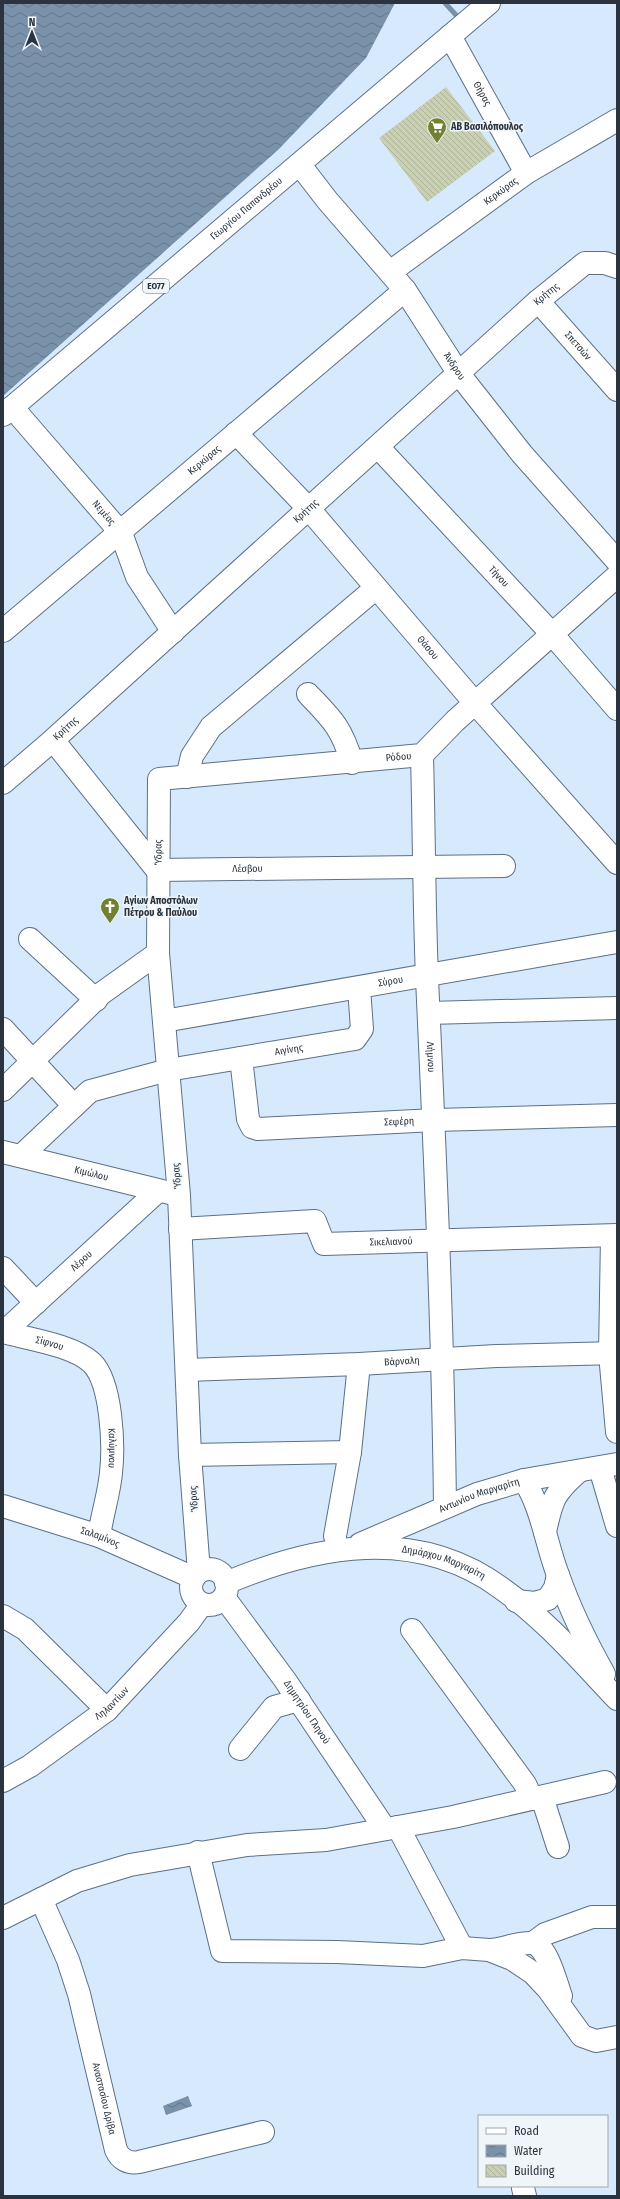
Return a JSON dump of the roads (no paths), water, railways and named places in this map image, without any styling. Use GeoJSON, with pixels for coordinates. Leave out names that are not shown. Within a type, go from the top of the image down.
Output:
{"type":"FeatureCollection","features":[{"type":"Feature","properties":{"kind":"street","name":"Γεωργίου Παπανδρέου"},"geometry":{"type":"LineString","coordinates":[[8,411],[300,165],[489,3]]}},
{"type":"Feature","properties":{"kind":"street","name":"Θήρας"},"geometry":{"type":"LineString","coordinates":[[450,36],[526,173]]}},
{"type":"Feature","properties":{"kind":"street","name":"Κερκύρας"},"geometry":{"type":"LineString","coordinates":[[390,272],[526,173],[617,120]]}},
{"type":"Feature","properties":{"kind":"street","name":"Άνδρου"},"geometry":{"type":"LineString","coordinates":[[300,165],[327,200],[405,290],[459,374],[522,454],[617,561]]}},
{"type":"Feature","properties":{"kind":"street","name":"Κρήτης"},"geometry":{"type":"LineString","coordinates":[[3,783],[173,632],[538,301],[585,262],[601,262],[617,267]]}},
{"type":"Feature","properties":{"kind":"street","name":"Κερκύρας"},"geometry":{"type":"LineString","coordinates":[[3,631],[121,533],[236,433],[405,290]]}},
{"type":"Feature","properties":{"kind":"street","name":"Σπετσών"},"geometry":{"type":"LineString","coordinates":[[538,301],[617,390]]}},
{"type":"Feature","properties":{"kind":"street","name":"Νεμέας"},"geometry":{"type":"LineString","coordinates":[[8,411],[121,533],[137,577],[173,632]]}},
{"type":"Feature","properties":{"kind":"street","name":"Θάσου"},"geometry":{"type":"LineString","coordinates":[[236,433],[309,509],[475,703],[617,863]]}},
{"type":"Feature","properties":{"kind":"street","name":"Τήνου"},"geometry":{"type":"LineString","coordinates":[[378,447],[552,634],[617,709]]}},
{"type":"Feature","properties":{"kind":"street","name":"Ρόδου"},"geometry":{"type":"LineString","coordinates":[[159,779],[352,763],[422,755],[475,703],[617,576]]}},
{"type":"Feature","properties":{"kind":"street"},"geometry":{"type":"LineString","coordinates":[[187,777],[192,756],[211,727],[376,588]]}},
{"type":"Feature","properties":{"kind":"street"},"geometry":{"type":"LineString","coordinates":[[308,694],[337,724],[346,742],[352,763]]}},
{"type":"Feature","properties":{"kind":"street"},"geometry":{"type":"LineString","coordinates":[[53,740],[157,870]]}},
{"type":"Feature","properties":{"kind":"street","name":"Λήμνου"},"geometry":{"type":"LineString","coordinates":[[422,755],[427,976],[435,1120],[443,1358],[445,1508]]}},
{"type":"Feature","properties":{"kind":"street","name":"Ύδρας"},"geometry":{"type":"LineString","coordinates":[[159,779],[157,870],[158,953],[168,1070],[169,1193],[180,1229],[196,1575]]}},
{"type":"Feature","properties":{"kind":"street","name":"Λέσβου"},"geometry":{"type":"LineString","coordinates":[[157,870],[504,866]]}},
{"type":"Feature","properties":{"kind":"street"},"geometry":{"type":"LineString","coordinates":[[30,939],[96,1000]]}},
{"type":"Feature","properties":{"kind":"street","name":"Σύρου"},"geometry":{"type":"LineString","coordinates":[[164,1021],[617,942]]}},
{"type":"Feature","properties":{"kind":"street"},"geometry":{"type":"LineString","coordinates":[[3,1090],[96,1000],[158,953]]}},
{"type":"Feature","properties":{"kind":"street","name":"Αιγίνης"},"geometry":{"type":"LineString","coordinates":[[12,1154],[74,1106],[90,1091],[168,1070],[355,1039],[362,1029],[359,988]]}},
{"type":"Feature","properties":{"kind":"street"},"geometry":{"type":"LineString","coordinates":[[429,1013],[617,1008]]}},
{"type":"Feature","properties":{"kind":"street"},"geometry":{"type":"LineString","coordinates":[[3,1029],[74,1106]]}},
{"type":"Feature","properties":{"kind":"street","name":"Σεφέρη"},"geometry":{"type":"LineString","coordinates":[[241,1058],[248,1119],[251,1125],[256,1129],[435,1120],[617,1115]]}},
{"type":"Feature","properties":{"kind":"street","name":"Κιμώλου"},"geometry":{"type":"LineString","coordinates":[[12,1154],[169,1193]]}},
{"type":"Feature","properties":{"kind":"street","name":"Λέρου"},"geometry":{"type":"LineString","coordinates":[[3,1332],[169,1193]]}},
{"type":"Feature","properties":{"kind":"street","name":"Σικελιανού"},"geometry":{"type":"LineString","coordinates":[[180,1229],[315,1221],[324,1244],[614,1236]]}},
{"type":"Feature","properties":{"kind":"street"},"geometry":{"type":"LineString","coordinates":[[614,1236],[614,1354],[617,1432]]}},
{"type":"Feature","properties":{"kind":"street"},"geometry":{"type":"LineString","coordinates":[[3,1268],[36,1303]]}},
{"type":"Feature","properties":{"kind":"street","name":"Σίφνου"},"geometry":{"type":"LineString","coordinates":[[3,1332],[58,1347],[80,1356],[92,1364]]}},
{"type":"Feature","properties":{"kind":"street","name":"Βάρναλη"},"geometry":{"type":"LineString","coordinates":[[187,1370],[359,1364],[496,1356],[614,1354]]}},
{"type":"Feature","properties":{"kind":"street","name":"Καλύμνου"},"geometry":{"type":"LineString","coordinates":[[92,1364],[101,1377],[112,1431],[111,1473],[99,1536]]}},
{"type":"Feature","properties":{"kind":"street"},"geometry":{"type":"LineString","coordinates":[[342,1542],[359,1364]]}},
{"type":"Feature","properties":{"kind":"street"},"geometry":{"type":"LineString","coordinates":[[190,1456],[350,1452]]}},
{"type":"Feature","properties":{"kind":"street"},"geometry":{"type":"LineString","coordinates":[[545,1533],[549,1511],[557,1492],[599,1468],[617,1526]]}},
{"type":"Feature","properties":{"kind":"street","name":"Αντωνίου Μαργαρίτη"},"geometry":{"type":"LineString","coordinates":[[342,1542],[408,1525],[477,1494],[524,1480],[599,1468]]}},
{"type":"Feature","properties":{"kind":"street"},"geometry":{"type":"LineString","coordinates":[[524,1480],[534,1499],[558,1575],[587,1644],[617,1699]]}},
{"type":"Feature","properties":{"kind":"street","name":"Σαλαμίνος"},"geometry":{"type":"LineString","coordinates":[[3,1506],[99,1536],[196,1575]]}},
{"type":"Feature","properties":{"kind":"street"},"geometry":{"type":"LineString","coordinates":[[408,1525],[408,1540],[415,1550]]}},
{"type":"Feature","properties":{"kind":"street","name":"Δημάρχου Μαργαρίτη"},"geometry":{"type":"LineString","coordinates":[[202,1604],[214,1605],[225,1591],[267,1566],[342,1542],[415,1550],[460,1565],[501,1588],[554,1633],[617,1699]]}},
{"type":"Feature","properties":{"kind":"street"},"geometry":{"type":"LineString","coordinates":[[202,1604],[193,1596],[191,1590],[196,1575],[210,1569],[215,1571],[224,1578],[225,1591]]}},
{"type":"Feature","properties":{"kind":"street"},"geometry":{"type":"LineString","coordinates":[[516,1600],[535,1603],[548,1599],[555,1588],[558,1575]]}},
{"type":"Feature","properties":{"kind":"street","name":"Δημητρίου Γληνού"},"geometry":{"type":"LineString","coordinates":[[225,1591],[229,1604],[392,1828],[462,1948]]}},
{"type":"Feature","properties":{"kind":"street","name":"Ληλαντίων"},"geometry":{"type":"LineString","coordinates":[[5,1775],[30,1766],[107,1710],[189,1622],[202,1604]]}},
{"type":"Feature","properties":{"kind":"street"},"geometry":{"type":"LineString","coordinates":[[3,1616],[25,1629],[107,1710]]}},
{"type":"Feature","properties":{"kind":"street"},"geometry":{"type":"LineString","coordinates":[[412,1630],[525,1784],[537,1798],[558,1847]]}},
{"type":"Feature","properties":{"kind":"street"},"geometry":{"type":"LineString","coordinates":[[240,1749],[274,1707],[299,1700]]}},
{"type":"Feature","properties":{"kind":"street"},"geometry":{"type":"LineString","coordinates":[[3,1918],[78,1881],[130,1865],[198,1852],[248,1845],[326,1840],[537,1798],[605,1782]]}},
{"type":"Feature","properties":{"kind":"street"},"geometry":{"type":"LineString","coordinates":[[198,1852],[222,1951],[337,1952],[423,1956],[462,1948],[489,1950],[533,1943],[545,1934],[592,1917],[617,1917]]}},
{"type":"Feature","properties":{"kind":"street","name":"Αναστασίου Δρίβα"},"geometry":{"type":"LineString","coordinates":[[41,1899],[73,1975],[116,2150],[122,2158],[130,2162],[139,2162],[263,2132]]}},
{"type":"Feature","properties":{"kind":"street"},"geometry":{"type":"LineString","coordinates":[[533,1943],[538,1945],[544,1952],[570,2021]]}},
{"type":"Feature","properties":{"kind":"street"},"geometry":{"type":"LineString","coordinates":[[489,1950],[512,1959],[534,1973],[548,1989],[580,2035],[587,2039],[600,2041],[617,2038]]}},
{"type":"Feature","properties":{"kind":"water"},"geometry":{"type":"Polygon","coordinates":[[[3,3],[395,3],[366,58],[279,149],[3,396],[3,3]]]}},
{"type":"Feature","properties":{"kind":"water"},"geometry":{"type":"Polygon","coordinates":[[[188,2096],[192,2106],[166,2115],[163,2106],[188,2096]]]}},
{"type":"Feature","properties":{"kind":"waterway"},"geometry":{"type":"LineString","coordinates":[[445,3],[456,15]]}},
{"type":"Feature","properties":{"kind":"place","name":"ΑΒ Βασιλόπουλος"},"geometry":{"type":"Point","coordinates":[437,144]}},
{"type":"Feature","properties":{"kind":"place","name":"Αγίων Αποστόλων Πέτρου & Παύλου"},"geometry":{"type":"Point","coordinates":[110,924]}}]}
